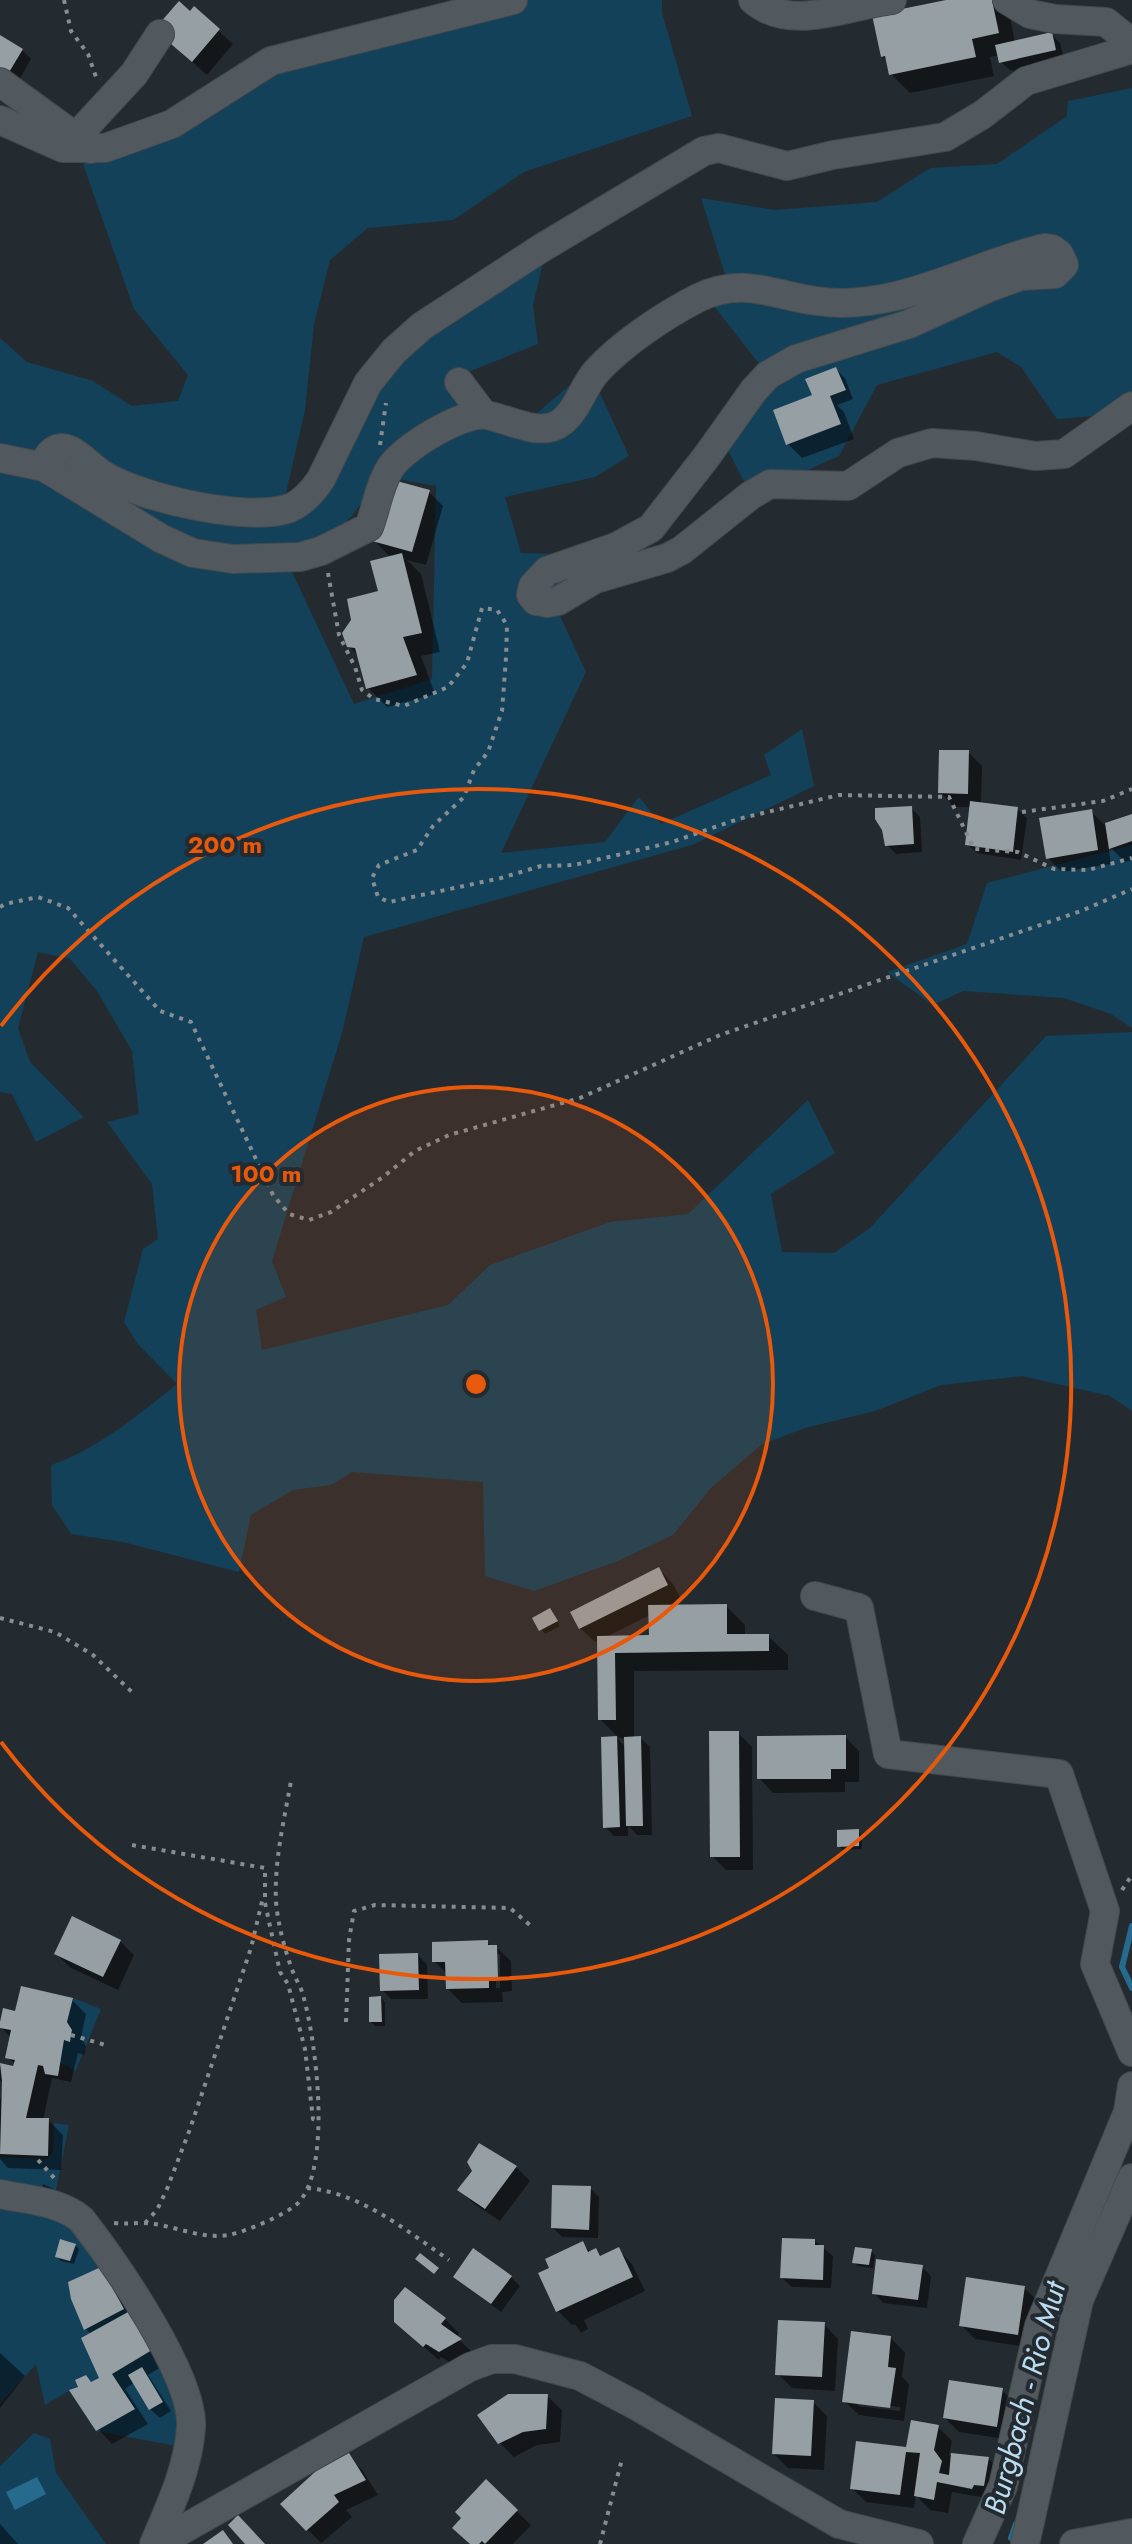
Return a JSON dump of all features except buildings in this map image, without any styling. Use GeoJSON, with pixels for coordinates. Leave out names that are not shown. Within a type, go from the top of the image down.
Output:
{"type":"FeatureCollection","features":[{"type":"Feature","properties":{"kind":"street"},"geometry":{"type":"LineString","coordinates":[[0,120],[63,148],[105,148],[172,124],[271,61],[513,0]]}},
{"type":"Feature","properties":{"kind":"street"},"geometry":{"type":"LineString","coordinates":[[753,0],[761,7],[782,15],[803,17],[892,0]]}},
{"type":"Feature","properties":{"kind":"street"},"geometry":{"type":"LineString","coordinates":[[44,467],[50,452],[69,450],[106,477],[201,508],[257,513],[290,508],[312,492],[321,479],[377,369],[422,326],[566,233],[704,151],[719,148],[787,166],[833,155],[945,137],[982,115],[1026,81],[1132,46],[1106,22],[1030,14],[1007,0]]}},
{"type":"Feature","properties":{"kind":"street"},"geometry":{"type":"LineString","coordinates":[[91,149],[85,137],[85,127],[134,74],[160,34]]}},
{"type":"Feature","properties":{"kind":"street"},"geometry":{"type":"LineString","coordinates":[[0,82],[91,149]]}},
{"type":"Feature","properties":{"kind":"street"},"geometry":{"type":"LineString","coordinates":[[5,456],[44,467],[162,539],[193,553],[233,559],[300,557],[321,551],[369,527],[389,470],[403,455],[460,419],[483,414],[529,426],[548,428],[558,425],[575,406],[591,378],[611,356],[695,300],[717,290],[757,287],[816,301],[852,302],[896,296],[1044,248],[1052,249],[1063,259],[1064,265],[1055,274],[1021,276],[909,324],[796,359],[768,375],[651,528],[616,547],[547,571],[533,586],[531,595],[536,601],[547,603],[558,601],[595,579],[667,558],[682,550],[751,495],[770,484],[848,486],[898,453],[932,443],[976,446],[1035,456],[1064,454],[1132,406]]}},
{"type":"Feature","properties":{"kind":"street"},"geometry":{"type":"LineString","coordinates":[[459,382],[483,414]]}},
{"type":"Feature","properties":{"kind":"street"},"geometry":{"type":"LineString","coordinates":[[815,1596],[859,1608],[888,1754],[1059,1774],[1105,1911],[1095,1964],[1132,2052]]}},
{"type":"Feature","properties":{"kind":"street"},"geometry":{"type":"LineString","coordinates":[[977,2544],[1003,2486],[1039,2326],[1128,2112],[1132,2086]]}},
{"type":"Feature","properties":{"kind":"street"},"geometry":{"type":"LineString","coordinates":[[1025,2544],[1079,2300],[1132,2178]]}},
{"type":"Feature","properties":{"kind":"street"},"geometry":{"type":"LineString","coordinates":[[0,2194],[66,2199],[131,2292],[163,2346],[190,2407],[192,2426],[178,2486],[156,2544]]}},
{"type":"Feature","properties":{"kind":"street"},"geometry":{"type":"LineString","coordinates":[[156,2544],[470,2367],[483,2361],[500,2359],[534,2363],[580,2376],[839,2524],[919,2544]]}},
{"type":"Feature","properties":{"kind":"street"},"geometry":{"type":"LineString","coordinates":[[1074,2544],[1132,2533]]}},
{"type":"Feature","properties":{"kind":"path"},"geometry":{"type":"LineString","coordinates":[[64,0],[71,31],[88,54],[96,77],[107,84]]}},
{"type":"Feature","properties":{"kind":"path"},"geometry":{"type":"LineString","coordinates":[[379,457],[386,400]]}},
{"type":"Feature","properties":{"kind":"path"},"geometry":{"type":"LineString","coordinates":[[321,551],[333,591],[339,635],[355,667],[362,690],[374,699],[404,706],[448,687],[467,663],[482,608],[497,610],[507,625],[502,711],[488,752],[474,770],[464,797],[433,826],[417,850],[379,865],[372,878],[378,897],[389,902],[501,878],[541,866],[574,865],[661,845],[738,819],[839,795],[949,797],[974,849],[1018,852],[1054,869],[1088,870],[1132,858]]}},
{"type":"Feature","properties":{"kind":"path"},"geometry":{"type":"LineString","coordinates":[[1022,812],[1103,801],[1132,789]]}},
{"type":"Feature","properties":{"kind":"path"},"geometry":{"type":"LineString","coordinates":[[0,907],[38,897],[68,908],[160,1011],[191,1022],[273,1195],[289,1214],[309,1220],[331,1212],[415,1151],[449,1135],[580,1098],[720,1035],[1081,911],[1132,889]]}},
{"type":"Feature","properties":{"kind":"path"},"geometry":{"type":"LineString","coordinates":[[0,1618],[55,1632],[93,1655],[134,1694]]}},
{"type":"Feature","properties":{"kind":"path"},"geometry":{"type":"LineString","coordinates":[[38,2160],[66,2199],[101,2220],[129,2225],[145,2223],[210,2236],[230,2235],[292,2209],[302,2200],[313,2172],[320,2138],[314,2064],[303,1994],[285,1948],[276,1903],[276,1864],[291,1781]]}},
{"type":"Feature","properties":{"kind":"path"},"geometry":{"type":"LineString","coordinates":[[132,1845],[265,1868],[265,1891],[280,1972],[288,1984],[305,2049],[313,2119],[319,2121]]}},
{"type":"Feature","properties":{"kind":"path"},"geometry":{"type":"LineString","coordinates":[[145,2223],[157,2210],[190,2129],[251,1948],[265,1891]]}},
{"type":"Feature","properties":{"kind":"path"},"geometry":{"type":"LineString","coordinates":[[346,2022],[349,1940],[354,1911],[375,1905],[510,1908],[531,1926]]}},
{"type":"Feature","properties":{"kind":"path"},"geometry":{"type":"LineString","coordinates":[[71,2035],[109,2046]]}},
{"type":"Feature","properties":{"kind":"path"},"geometry":{"type":"LineString","coordinates":[[307,2188],[343,2194],[364,2204],[449,2260]]}},
{"type":"Feature","properties":{"kind":"path"},"geometry":{"type":"LineString","coordinates":[[600,2544],[622,2459]]}},
{"type":"Feature","properties":{"kind":"shaded area"},"geometry":{"type":"Polygon","coordinates":[[[474,0],[662,0],[662,13],[692,116],[524,172],[453,220],[368,228],[330,260],[314,324],[305,410],[284,502],[312,506],[377,385],[435,327],[543,262],[533,305],[538,344],[463,374],[490,405],[531,418],[583,374],[597,387],[629,456],[595,477],[505,497],[521,553],[569,554],[560,616],[586,672],[501,853],[605,842],[639,797],[661,824],[771,775],[764,755],[802,729],[814,786],[692,845],[364,937],[342,1033],[272,1261],[286,1297],[256,1310],[262,1350],[448,1305],[490,1265],[610,1222],[688,1214],[808,1100],[835,1153],[771,1194],[782,1252],[834,1253],[870,1228],[1046,1036],[1132,1032],[1132,1411],[1110,1396],[1022,1376],[941,1385],[875,1411],[805,1428],[761,1445],[711,1488],[673,1535],[618,1561],[534,1591],[485,1576],[483,1482],[352,1472],[331,1485],[293,1490],[251,1515],[239,1572],[123,1542],[71,1534],[52,1505],[51,1465],[101,1441],[177,1384],[137,1343],[124,1322],[143,1249],[158,1239],[152,1184],[107,1122],[139,1114],[132,1051],[97,991],[70,959],[38,952],[18,1028],[30,1062],[84,1117],[36,1142],[12,1094],[0,1092],[0,338],[27,362],[93,381],[132,406],[178,401],[188,375],[134,309],[83,164],[312,43],[474,0]],[[382,476],[351,517],[292,572],[354,704],[432,679],[436,486],[382,476]]]}},
{"type":"Feature","properties":{"kind":"shaded area"},"geometry":{"type":"Polygon","coordinates":[[[1132,88],[1132,413],[1057,419],[1021,367],[997,352],[877,385],[839,456],[751,495],[721,437],[768,375],[710,301],[726,278],[701,198],[775,210],[877,202],[930,168],[997,164],[1067,116],[1068,101],[1132,88]]]}},
{"type":"Feature","properties":{"kind":"shaded area"},"geometry":{"type":"Polygon","coordinates":[[[1132,845],[1132,1028],[1111,1014],[1064,998],[963,991],[933,1005],[887,972],[967,944],[987,883],[1132,845]]]}},
{"type":"Feature","properties":{"kind":"shaded area"},"geometry":{"type":"Polygon","coordinates":[[[73,1998],[101,2009],[75,2072],[67,2065],[58,2063],[64,2040],[70,2041],[72,2030],[67,2022],[73,1998]]]}},
{"type":"Feature","properties":{"kind":"shaded area"},"geometry":{"type":"Polygon","coordinates":[[[54,2123],[69,2125],[56,2189],[49,2197],[0,2189],[0,2157],[48,2159],[53,2151],[54,2123]]]}},
{"type":"Feature","properties":{"kind":"shaded area"},"geometry":{"type":"Polygon","coordinates":[[[0,2194],[58,2206],[163,2346],[188,2448],[96,2431],[69,2391],[45,2405],[36,2364],[0,2404],[0,2194]]]}},
{"type":"Feature","properties":{"kind":"shaded area"},"geometry":{"type":"Polygon","coordinates":[[[34,2433],[50,2439],[56,2473],[106,2544],[0,2544],[0,2466],[34,2433]]]}},
{"type":"Feature","properties":{"kind":"shaded area"},"geometry":{"type":"Polygon","coordinates":[[[37,2477],[46,2494],[15,2510],[6,2492],[37,2477]]]}},
{"type":"Feature","properties":{"kind":"waterway","name":"Burgbach - Rio Mut"},"geometry":{"type":"LineString","coordinates":[[1132,1926],[1122,1967],[1132,1988]]}},
{"type":"Feature","properties":{"kind":"waterway","name":"Burgbach - Rio Mut"},"geometry":{"type":"LineString","coordinates":[[1011,2538],[1016,2524]]}}]}
